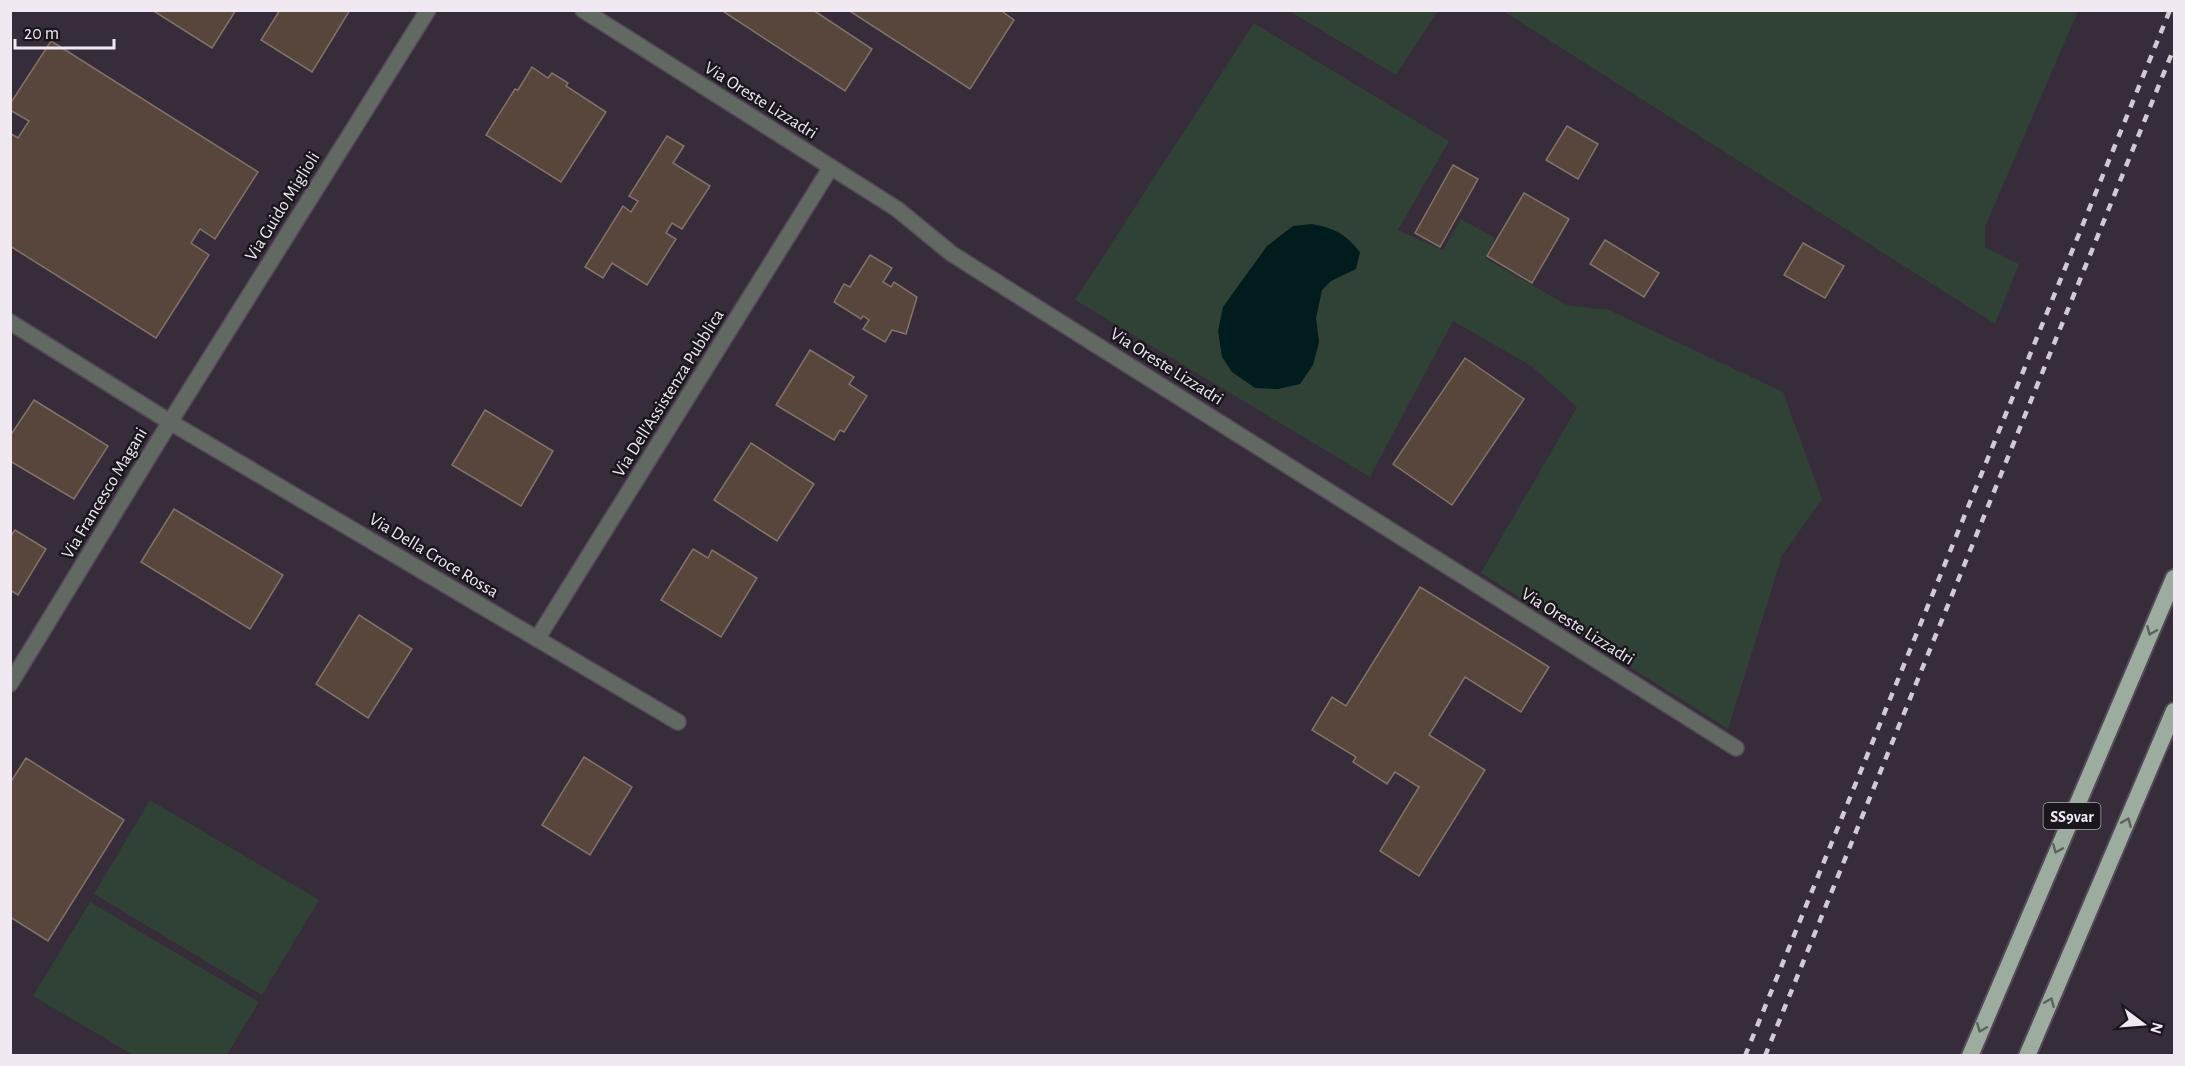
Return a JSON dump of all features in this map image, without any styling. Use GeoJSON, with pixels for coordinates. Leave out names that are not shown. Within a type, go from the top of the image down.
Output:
{"type":"FeatureCollection","features":[{"type":"Feature","properties":{"kind":"highway","name":"SS9var"},"geometry":{"type":"LineString","coordinates":[[1970,1056],[2175,578]]}},
{"type":"Feature","properties":{"kind":"highway","name":"SS9var"},"geometry":{"type":"LineString","coordinates":[[2027,1056],[2175,711]]}},
{"type":"Feature","properties":{"kind":"street","name":"Via Guido Miglioli"},"geometry":{"type":"LineString","coordinates":[[170,422],[428,10]]}},
{"type":"Feature","properties":{"kind":"street","name":"Via Oreste Lizzadri"},"geometry":{"type":"LineString","coordinates":[[582,10],[904,213],[952,254],[1736,748]]}},
{"type":"Feature","properties":{"kind":"street","name":"Via Dell'Assistenza Pubblica"},"geometry":{"type":"LineString","coordinates":[[537,639],[831,167]]}},
{"type":"Feature","properties":{"kind":"street","name":"Via Francesco Magani"},"geometry":{"type":"LineString","coordinates":[[10,322],[170,422],[10,684]]}},
{"type":"Feature","properties":{"kind":"street","name":"Via Della Croce Rossa"},"geometry":{"type":"LineString","coordinates":[[170,422],[678,722]]}},
{"type":"Feature","properties":{"kind":"shaded area"},"geometry":{"type":"Polygon","coordinates":[[[1289,11],[1438,11],[1396,75],[1289,11]]]}},
{"type":"Feature","properties":{"kind":"shaded area"},"geometry":{"type":"Polygon","coordinates":[[[1503,11],[2078,11],[1985,227],[1985,247],[2019,264],[1995,324],[1503,11]]]}},
{"type":"Feature","properties":{"kind":"shaded area"},"geometry":{"type":"Polygon","coordinates":[[[1254,23],[1449,141],[1398,230],[1443,250],[1461,219],[1495,238],[1485,258],[1567,305],[1609,310],[1783,392],[1822,499],[1782,556],[1728,729],[1481,573],[1577,407],[1531,366],[1453,321],[1370,477],[1075,300],[1254,23]]]}},
{"type":"Feature","properties":{"kind":"shaded area"},"geometry":{"type":"Polygon","coordinates":[[[1312,224],[1339,233],[1360,252],[1356,269],[1331,281],[1322,290],[1316,318],[1319,342],[1313,365],[1300,384],[1278,389],[1255,388],[1232,372],[1222,357],[1218,331],[1223,307],[1267,246],[1293,226],[1312,224]]]}},
{"type":"Feature","properties":{"kind":"shaded area"},"geometry":{"type":"Polygon","coordinates":[[[150,800],[319,900],[262,995],[94,894],[150,800]]]}},
{"type":"Feature","properties":{"kind":"shaded area"},"geometry":{"type":"Polygon","coordinates":[[[90,902],[259,1002],[227,1055],[133,1055],[33,996],[90,902]]]}},
{"type":"Feature","properties":{"kind":"building"},"geometry":{"type":"Polygon","coordinates":[[[152,10],[236,10],[212,48],[152,10]]]}},
{"type":"Feature","properties":{"kind":"building"},"geometry":{"type":"Polygon","coordinates":[[[280,10],[350,10],[312,72],[261,40],[280,10]]]}},
{"type":"Feature","properties":{"kind":"building"},"geometry":{"type":"Polygon","coordinates":[[[721,10],[813,10],[872,49],[845,91],[721,10]]]}},
{"type":"Feature","properties":{"kind":"building"},"geometry":{"type":"Polygon","coordinates":[[[848,10],[1000,10],[1014,20],[970,89],[848,10]]]}},
{"type":"Feature","properties":{"kind":"building"},"geometry":{"type":"Polygon","coordinates":[[[51,41],[258,172],[215,239],[200,229],[191,243],[209,255],[156,338],[10,246],[10,133],[18,138],[29,121],[10,110],[10,104],[51,41]]]}},
{"type":"Feature","properties":{"kind":"building"},"geometry":{"type":"Polygon","coordinates":[[[532,67],[548,78],[552,73],[568,83],[566,86],[606,112],[561,182],[486,135],[532,67]]]}},
{"type":"Feature","properties":{"kind":"building"},"geometry":{"type":"Polygon","coordinates":[[[1567,126],[1598,144],[1578,179],[1546,160],[1567,126]]]}},
{"type":"Feature","properties":{"kind":"building"},"geometry":{"type":"Polygon","coordinates":[[[667,136],[684,146],[673,163],[710,186],[682,229],[672,223],[666,233],[676,239],[647,285],[612,263],[603,278],[585,267],[623,206],[631,212],[638,201],[629,196],[667,136]]]}},
{"type":"Feature","properties":{"kind":"building"},"geometry":{"type":"Polygon","coordinates":[[[1453,165],[1478,179],[1440,247],[1415,233],[1453,165]]]}},
{"type":"Feature","properties":{"kind":"building"},"geometry":{"type":"Polygon","coordinates":[[[1524,193],[1569,219],[1532,283],[1487,256],[1524,193]]]}},
{"type":"Feature","properties":{"kind":"building"},"geometry":{"type":"Polygon","coordinates":[[[1605,240],[1659,273],[1644,297],[1590,264],[1605,240]]]}},
{"type":"Feature","properties":{"kind":"building"},"geometry":{"type":"Polygon","coordinates":[[[1803,243],[1844,266],[1825,298],[1784,275],[1803,243]]]}},
{"type":"Feature","properties":{"kind":"building"},"geometry":{"type":"Polygon","coordinates":[[[870,255],[892,268],[883,282],[891,287],[894,282],[917,297],[906,334],[892,330],[885,342],[863,329],[869,320],[863,316],[861,319],[834,302],[844,284],[850,287],[870,255]]]}},
{"type":"Feature","properties":{"kind":"building"},"geometry":{"type":"Polygon","coordinates":[[[810,350],[854,377],[849,384],[867,396],[844,432],[840,430],[834,440],[776,405],[810,350]]]}},
{"type":"Feature","properties":{"kind":"building"},"geometry":{"type":"Polygon","coordinates":[[[1465,358],[1524,399],[1452,505],[1393,464],[1465,358]]]}},
{"type":"Feature","properties":{"kind":"building"},"geometry":{"type":"Polygon","coordinates":[[[34,400],[108,446],[74,499],[10,461],[10,436],[34,400]]]}},
{"type":"Feature","properties":{"kind":"building"},"geometry":{"type":"Polygon","coordinates":[[[485,410],[553,451],[521,506],[452,465],[485,410]]]}},
{"type":"Feature","properties":{"kind":"building"},"geometry":{"type":"Polygon","coordinates":[[[751,443],[814,484],[777,541],[714,500],[751,443]]]}},
{"type":"Feature","properties":{"kind":"building"},"geometry":{"type":"Polygon","coordinates":[[[174,509],[283,575],[250,629],[141,562],[174,509]]]}},
{"type":"Feature","properties":{"kind":"building"},"geometry":{"type":"Polygon","coordinates":[[[15,530],[46,549],[18,595],[10,590],[10,537],[15,530]]]}},
{"type":"Feature","properties":{"kind":"building"},"geometry":{"type":"Polygon","coordinates":[[[693,549],[708,558],[712,550],[757,578],[721,637],[661,600],[693,549]]]}},
{"type":"Feature","properties":{"kind":"building"},"geometry":{"type":"Polygon","coordinates":[[[1420,587],[1549,667],[1521,712],[1465,677],[1429,735],[1485,770],[1419,876],[1380,851],[1419,787],[1395,772],[1387,784],[1353,762],[1356,757],[1312,730],[1332,697],[1346,706],[1420,587]]]}},
{"type":"Feature","properties":{"kind":"building"},"geometry":{"type":"Polygon","coordinates":[[[359,615],[412,649],[368,718],[316,684],[359,615]]]}},
{"type":"Feature","properties":{"kind":"building"},"geometry":{"type":"Polygon","coordinates":[[[584,757],[632,787],[590,855],[542,825],[584,757]]]}},
{"type":"Feature","properties":{"kind":"building"},"geometry":{"type":"Polygon","coordinates":[[[26,758],[124,820],[48,941],[10,917],[10,783],[26,758]]]}},
{"type":"Feature","properties":{"kind":"railway"},"geometry":{"type":"LineString","coordinates":[[1745,1056],[2170,10]]}},
{"type":"Feature","properties":{"kind":"railway"},"geometry":{"type":"LineString","coordinates":[[1765,1056],[2174,48]]}}]}
